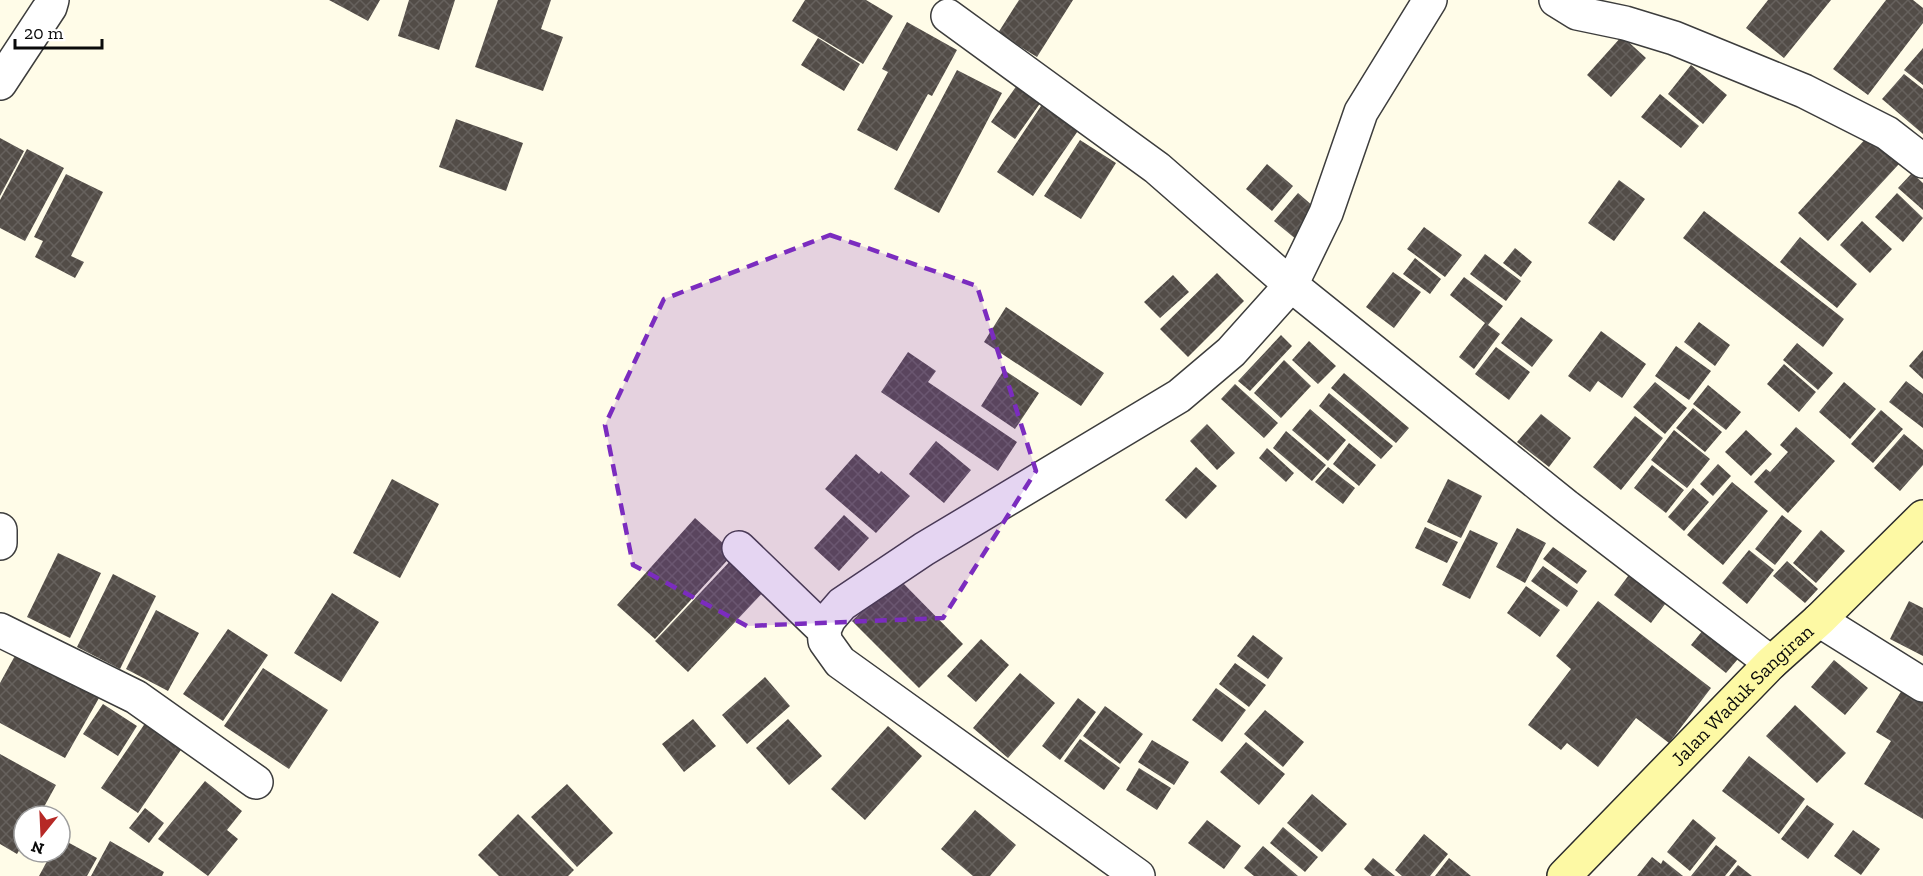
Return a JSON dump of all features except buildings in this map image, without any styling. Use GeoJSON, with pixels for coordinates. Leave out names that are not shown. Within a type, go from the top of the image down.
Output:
{"type":"FeatureCollection","features":[{"type":"Feature","properties":{"kind":"street"},"geometry":{"type":"LineString","coordinates":[[0,83],[50,7],[52,0]]}},
{"type":"Feature","properties":{"kind":"street"},"geometry":{"type":"LineString","coordinates":[[1138,876],[840,662],[825,640],[824,630],[828,619],[842,604],[924,549],[1179,396],[1231,352],[1291,285],[1326,213],[1360,112],[1430,0]]}},
{"type":"Feature","properties":{"kind":"street"},"geometry":{"type":"LineString","coordinates":[[1556,0],[1577,13],[1625,23],[1674,38],[1804,91],[1887,133],[1923,161]]}},
{"type":"Feature","properties":{"kind":"street"},"geometry":{"type":"LineString","coordinates":[[948,16],[1157,168],[1291,285],[1566,506],[1771,663]]}},
{"type":"Feature","properties":{"kind":"street","name":"Jalan Waduk Sangiran"},"geometry":{"type":"LineString","coordinates":[[1564,876],[1771,663],[1819,620],[1923,517]]}},
{"type":"Feature","properties":{"kind":"street"},"geometry":{"type":"LineString","coordinates":[[0,530],[0,543]]}},
{"type":"Feature","properties":{"kind":"street"},"geometry":{"type":"LineString","coordinates":[[739,548],[824,630]]}},
{"type":"Feature","properties":{"kind":"street"},"geometry":{"type":"LineString","coordinates":[[1819,620],[1923,685]]}},
{"type":"Feature","properties":{"kind":"street"},"geometry":{"type":"LineString","coordinates":[[0,630],[136,698],[256,782]]}},
{"type":"Feature","properties":{"kind":"highlighted area"},"geometry":{"type":"Polygon","coordinates":[[[830,235],[977,286],[1036,471],[943,618],[747,626],[633,565],[605,425],[664,299],[830,235]]]}}]}
